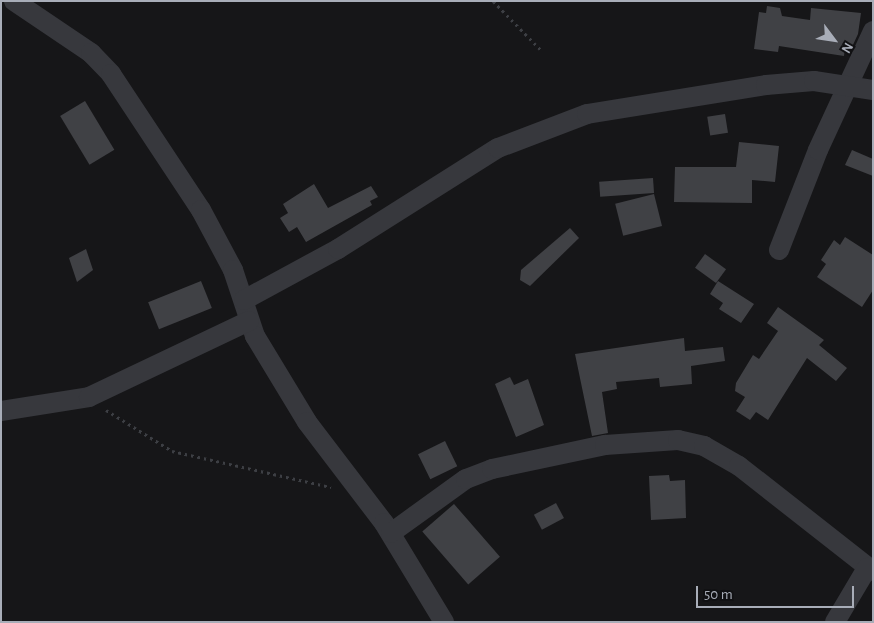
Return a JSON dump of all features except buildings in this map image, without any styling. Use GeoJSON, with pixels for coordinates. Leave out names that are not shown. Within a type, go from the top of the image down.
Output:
{"type":"FeatureCollection","features":[{"type":"Feature","properties":{"kind":"street"},"geometry":{"type":"LineString","coordinates":[[14,1],[91,53],[112,74],[201,210],[244,300],[249,321],[307,422],[360,495],[391,533],[444,622]]}},
{"type":"Feature","properties":{"kind":"street"},"geometry":{"type":"LineString","coordinates":[[779,250],[818,150],[873,31]]}},
{"type":"Feature","properties":{"kind":"street"},"geometry":{"type":"LineString","coordinates":[[244,300],[338,249],[490,153],[562,122],[704,92],[814,81],[849,84],[873,90]]}},
{"type":"Feature","properties":{"kind":"street"},"geometry":{"type":"LineString","coordinates":[[1,411],[89,397],[249,321]]}},
{"type":"Feature","properties":{"kind":"street"},"geometry":{"type":"LineString","coordinates":[[391,533],[466,479],[492,469],[605,445],[678,440],[704,446],[739,466],[870,569],[835,622]]}},
{"type":"Feature","properties":{"kind":"path"},"geometry":{"type":"LineString","coordinates":[[493,1],[543,52]]}},
{"type":"Feature","properties":{"kind":"path"},"geometry":{"type":"LineString","coordinates":[[89,397],[131,428],[172,451],[360,495]]}}]}
